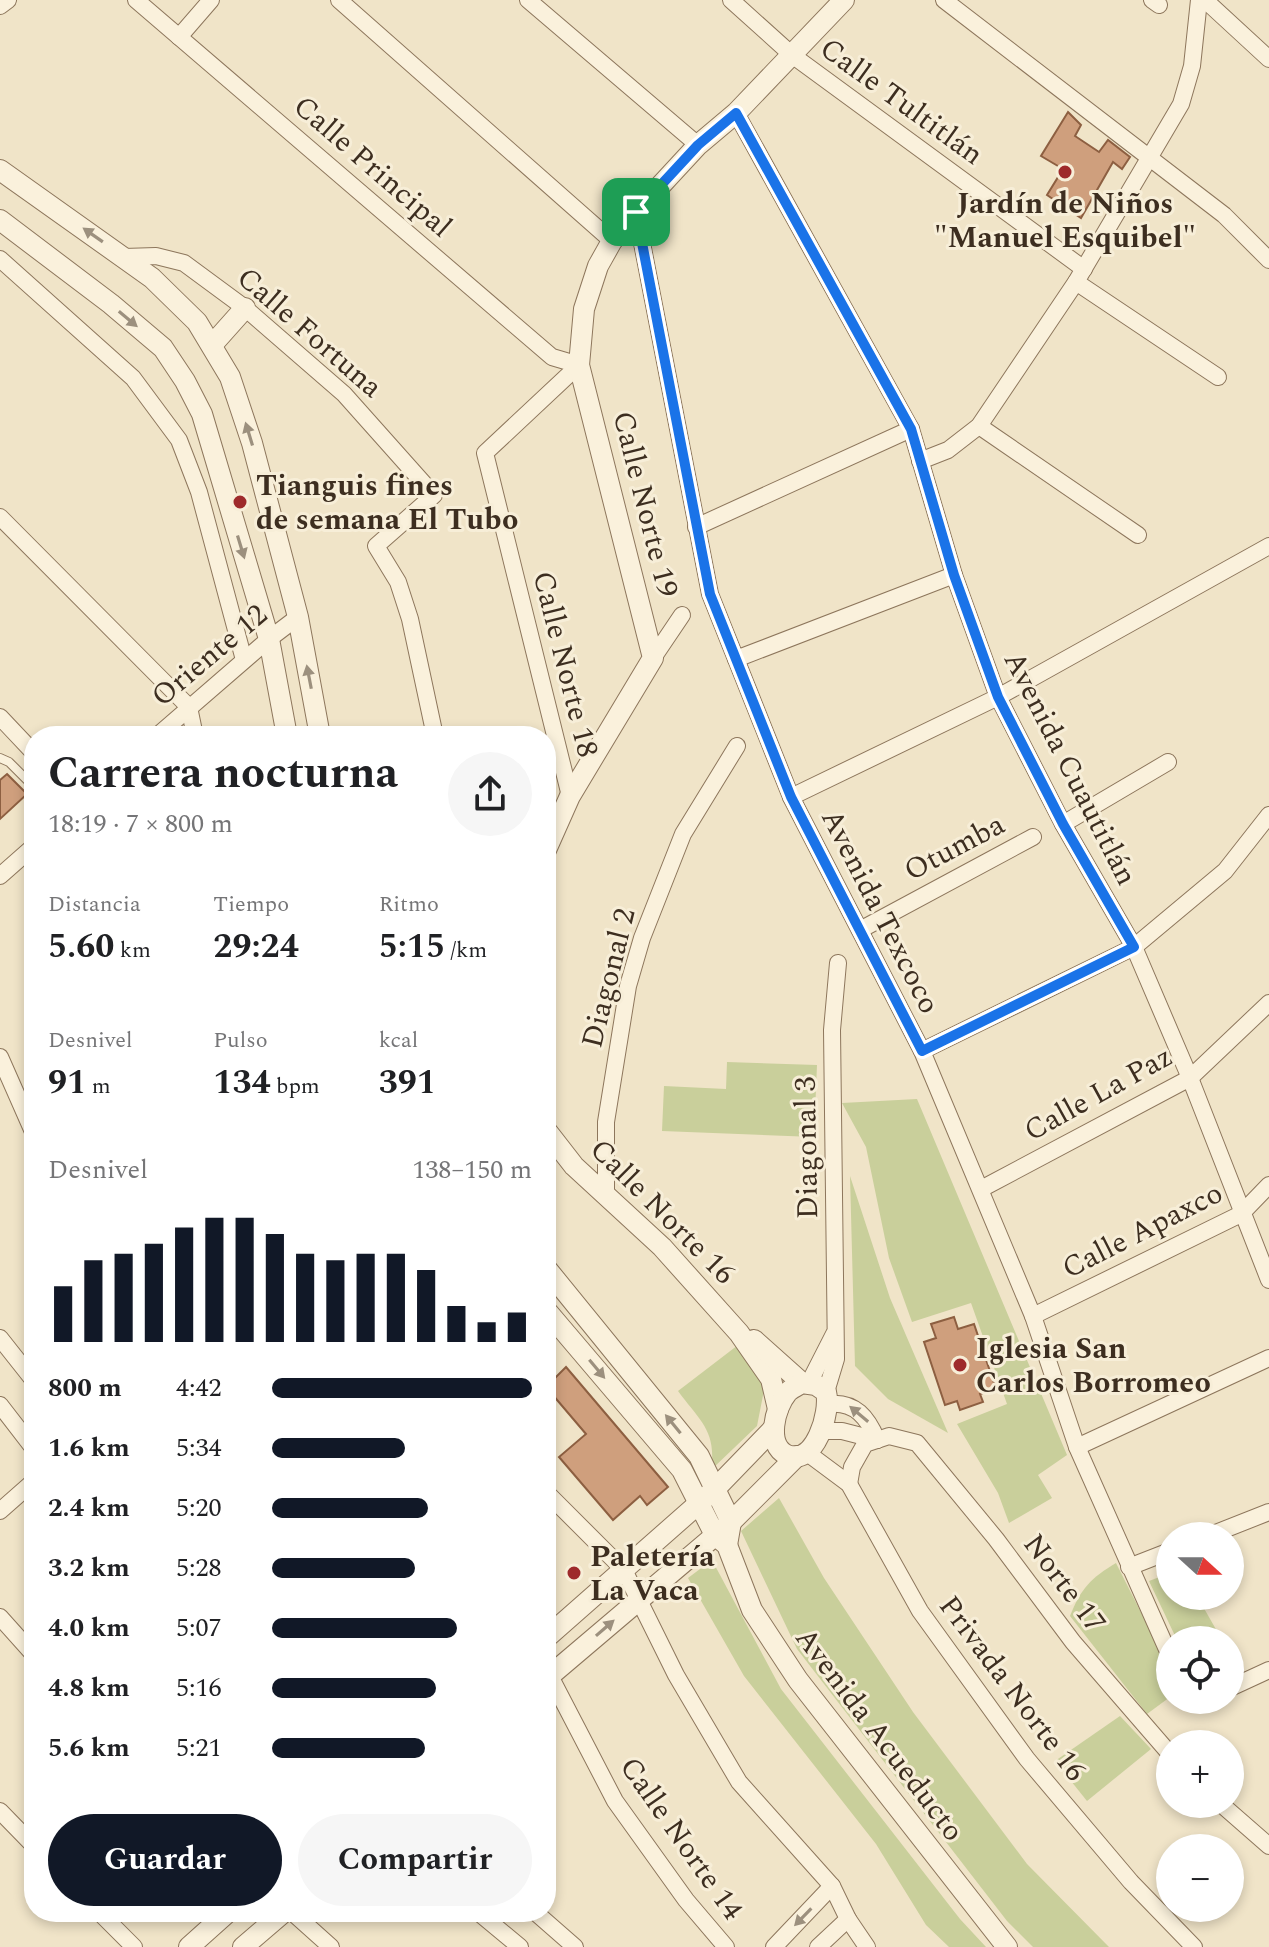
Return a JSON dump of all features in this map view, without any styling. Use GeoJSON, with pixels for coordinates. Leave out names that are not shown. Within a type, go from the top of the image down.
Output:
{"type":"FeatureCollection","features":[{"type":"Feature","properties":{"kind":"street"},"geometry":{"type":"LineString","coordinates":[[0,6],[8,0]]}},
{"type":"Feature","properties":{"kind":"street","name":"Calle Principal"},"geometry":{"type":"LineString","coordinates":[[136,0],[552,357],[579,365]]}},
{"type":"Feature","properties":{"kind":"street"},"geometry":{"type":"LineString","coordinates":[[179,37],[211,0]]}},
{"type":"Feature","properties":{"kind":"street"},"geometry":{"type":"LineString","coordinates":[[339,0],[612,241]]}},
{"type":"Feature","properties":{"kind":"street"},"geometry":{"type":"LineString","coordinates":[[528,0],[698,145]]}},
{"type":"Feature","properties":{"kind":"street","name":"Calle Tultitlán"},"geometry":{"type":"LineString","coordinates":[[731,0],[792,55],[1218,377]]}},
{"type":"Feature","properties":{"kind":"street","name":"Calle Norte 19"},"geometry":{"type":"LineString","coordinates":[[653,658],[579,365],[584,309],[598,266],[612,241],[636,212],[698,145],[736,113],[844,0]]}},
{"type":"Feature","properties":{"kind":"street"},"geometry":{"type":"LineString","coordinates":[[944,0],[1224,215],[1269,260]]}},
{"type":"Feature","properties":{"kind":"street"},"geometry":{"type":"LineString","coordinates":[[920,461],[948,450],[979,426],[1080,275],[1181,104],[1192,66],[1199,0]]}},
{"type":"Feature","properties":{"kind":"street"},"geometry":{"type":"LineString","coordinates":[[1205,0],[1269,59]]}},
{"type":"Feature","properties":{"kind":"street","name":"Avenida Cuautitlán"},"geometry":{"type":"LineString","coordinates":[[736,113],[911,429],[954,575],[998,697],[1063,824],[1134,947],[1190,1078],[1269,1280]]}},
{"type":"Feature","properties":{"kind":"street"},"geometry":{"type":"LineString","coordinates":[[0,170],[152,278],[197,322],[212,345],[230,377],[252,443],[298,617],[318,726]]}},
{"type":"Feature","properties":{"kind":"street","name":"Avenida Texcoco"},"geometry":{"type":"LineString","coordinates":[[636,212],[710,594],[791,797],[922,1051],[1033,1316],[1077,1447],[1156,1626]]}},
{"type":"Feature","properties":{"kind":"street"},"geometry":{"type":"LineString","coordinates":[[0,220],[111,304],[163,348],[185,381],[202,414],[269,639],[285,726]]}},
{"type":"Feature","properties":{"kind":"street","name":"Calle Fortuna"},"geometry":{"type":"LineString","coordinates":[[124,257],[156,256],[184,263],[245,308],[344,394],[434,495],[376,546],[398,582],[406,606],[433,726]]}},
{"type":"Feature","properties":{"kind":"street"},"geometry":{"type":"LineString","coordinates":[[0,259],[133,378],[179,440],[199,492],[244,660]]}},
{"type":"Feature","properties":{"kind":"street"},"geometry":{"type":"LineString","coordinates":[[212,345],[245,308]]}},
{"type":"Feature","properties":{"kind":"street","name":"Calle Norte 18"},"geometry":{"type":"LineString","coordinates":[[553,726],[485,453],[579,365]]}},
{"type":"Feature","properties":{"kind":"street"},"geometry":{"type":"LineString","coordinates":[[979,426],[1138,535]]}},
{"type":"Feature","properties":{"kind":"street"},"geometry":{"type":"LineString","coordinates":[[696,527],[911,429]]}},
{"type":"Feature","properties":{"kind":"street"},"geometry":{"type":"LineString","coordinates":[[0,517],[189,707],[193,726]]}},
{"type":"Feature","properties":{"kind":"street"},"geometry":{"type":"LineString","coordinates":[[791,797],[998,697],[1269,546]]}},
{"type":"Feature","properties":{"kind":"street"},"geometry":{"type":"LineString","coordinates":[[736,659],[954,575]]}},
{"type":"Feature","properties":{"kind":"street"},"geometry":{"type":"LineString","coordinates":[[556,828],[570,796],[682,615]]}},
{"type":"Feature","properties":{"kind":"street","name":"Oriente 12"},"geometry":{"type":"LineString","coordinates":[[168,726],[298,617]]}},
{"type":"Feature","properties":{"kind":"street"},"geometry":{"type":"LineString","coordinates":[[0,717],[24,742]]}},
{"type":"Feature","properties":{"kind":"street","name":"Calle Norte 18"},"geometry":{"type":"LineString","coordinates":[[556,740],[570,796]]}},
{"type":"Feature","properties":{"kind":"street","name":"Diagonal 2"},"geometry":{"type":"LineString","coordinates":[[606,1195],[606,1122],[628,986],[642,938],[683,834],[737,746]]}},
{"type":"Feature","properties":{"kind":"street"},"geometry":{"type":"LineString","coordinates":[[1063,824],[1168,762]]}},
{"type":"Feature","properties":{"kind":"street"},"geometry":{"type":"LineString","coordinates":[[922,1051],[1134,947],[1225,871],[1269,815]]}},
{"type":"Feature","properties":{"kind":"street","name":"Otumba"},"geometry":{"type":"LineString","coordinates":[[860,930],[1033,837]]}},
{"type":"Feature","properties":{"kind":"street"},"geometry":{"type":"LineString","coordinates":[[0,876],[24,855]]}},
{"type":"Feature","properties":{"kind":"street","name":"Diagonal 3"},"geometry":{"type":"LineString","coordinates":[[817,1390],[835,1332],[832,1030],[838,963]]}},
{"type":"Feature","properties":{"kind":"street","name":"Calle La Paz"},"geometry":{"type":"LineString","coordinates":[[981,1189],[1190,1078],[1269,1003]]}},
{"type":"Feature","properties":{"kind":"street"},"geometry":{"type":"LineString","coordinates":[[0,1057],[24,1111]]}},
{"type":"Feature","properties":{"kind":"street","name":"Calle Norte 16"},"geometry":{"type":"LineString","coordinates":[[556,1143],[574,1166],[662,1247],[739,1333],[771,1379],[776,1419]]}},
{"type":"Feature","properties":{"kind":"street","name":"Calle Apaxco"},"geometry":{"type":"LineString","coordinates":[[1033,1316],[1241,1214],[1269,1185]]}},
{"type":"Feature","properties":{"kind":"street","name":"Avenida Acueducto"},"geometry":{"type":"LineString","coordinates":[[556,1280],[699,1456],[707,1496],[752,1610],[798,1680],[1007,1947]]}},
{"type":"Feature","properties":{"kind":"street","name":"Avenida Acueducto"},"geometry":{"type":"LineString","coordinates":[[556,1322],[707,1496]]}},
{"type":"Feature","properties":{"kind":"street","name":"Calle Norte 16"},"geometry":{"type":"LineString","coordinates":[[739,1333],[758,1342],[817,1390]]}},
{"type":"Feature","properties":{"kind":"street"},"geometry":{"type":"LineString","coordinates":[[0,1338],[24,1368]]}},
{"type":"Feature","properties":{"kind":"street"},"geometry":{"type":"LineString","coordinates":[[1077,1447],[1269,1358]]}},
{"type":"Feature","properties":{"kind":"street"},"geometry":{"type":"LineString","coordinates":[[556,1671],[640,1598],[724,1534],[801,1454],[821,1431],[817,1390]]}},
{"type":"Feature","properties":{"kind":"street"},"geometry":{"type":"LineString","coordinates":[[556,1629],[707,1496],[776,1419],[787,1393],[817,1390],[863,1414],[877,1440]]}},
{"type":"Feature","properties":{"kind":"street"},"geometry":{"type":"LineString","coordinates":[[0,1405],[24,1436]]}},
{"type":"Feature","properties":{"kind":"street"},"geometry":{"type":"LineString","coordinates":[[776,1419],[778,1447],[785,1454],[801,1454]]}},
{"type":"Feature","properties":{"kind":"street"},"geometry":{"type":"LineString","coordinates":[[821,1431],[842,1431],[877,1440]]}},
{"type":"Feature","properties":{"kind":"street","name":"Norte 17"},"geometry":{"type":"LineString","coordinates":[[877,1440],[889,1436],[917,1443],[996,1539],[1073,1642],[1156,1738]]}},
{"type":"Feature","properties":{"kind":"street"},"geometry":{"type":"LineString","coordinates":[[843,1480],[865,1444],[877,1440]]}},
{"type":"Feature","properties":{"kind":"street","name":"Privada Norte 16"},"geometry":{"type":"LineString","coordinates":[[801,1454],[843,1480],[920,1611],[1027,1759],[1131,1882],[1194,1947]]}},
{"type":"Feature","properties":{"kind":"street"},"geometry":{"type":"LineString","coordinates":[[0,1511],[24,1490]]}},
{"type":"Feature","properties":{"kind":"street"},"geometry":{"type":"LineString","coordinates":[[556,1502],[624,1570],[676,1675],[739,1782],[832,1886],[848,1919],[867,1947]]}},
{"type":"Feature","properties":{"kind":"street"},"geometry":{"type":"LineString","coordinates":[[1244,1522],[1269,1512]]}},
{"type":"Feature","properties":{"kind":"street"},"geometry":{"type":"LineString","coordinates":[[1129,1567],[1156,1556]]}},
{"type":"Feature","properties":{"kind":"street"},"geometry":{"type":"LineString","coordinates":[[0,1617],[24,1644]]}},
{"type":"Feature","properties":{"kind":"street"},"geometry":{"type":"LineString","coordinates":[[1244,1682],[1269,1670]]}},
{"type":"Feature","properties":{"kind":"street","name":"Calle Norte 14"},"geometry":{"type":"LineString","coordinates":[[556,1693],[615,1801],[686,1900],[726,1947]]}},
{"type":"Feature","properties":{"kind":"street"},"geometry":{"type":"LineString","coordinates":[[0,1811],[24,1836]]}},
{"type":"Feature","properties":{"kind":"street"},"geometry":{"type":"LineString","coordinates":[[1237,1818],[1269,1846]]}},
{"type":"Feature","properties":{"kind":"street"},"geometry":{"type":"LineString","coordinates":[[774,1947],[832,1886]]}},
{"type":"Feature","properties":{"kind":"street"},"geometry":{"type":"LineString","coordinates":[[818,1947],[848,1919]]}},
{"type":"Feature","properties":{"kind":"street"},"geometry":{"type":"LineString","coordinates":[[109,1922],[134,1947]]}},
{"type":"Feature","properties":{"kind":"street"},"geometry":{"type":"LineString","coordinates":[[189,1947],[217,1922]]}},
{"type":"Feature","properties":{"kind":"street"},"geometry":{"type":"LineString","coordinates":[[243,1947],[272,1922]]}},
{"type":"Feature","properties":{"kind":"street"},"geometry":{"type":"LineString","coordinates":[[303,1922],[331,1947]]}},
{"type":"Feature","properties":{"kind":"street"},"geometry":{"type":"LineString","coordinates":[[490,1922],[520,1947]]}},
{"type":"Feature","properties":{"kind":"street"},"geometry":{"type":"LineString","coordinates":[[546,1922],[575,1947]]}},
{"type":"Feature","properties":{"kind":"lane"},"geometry":{"type":"LineString","coordinates":[[0,758],[9,762],[24,777]]}},
{"type":"Feature","properties":{"kind":"green space"},"geometry":{"type":"Polygon","coordinates":[[[727,1062],[817,1065],[814,1137],[662,1131],[664,1086],[726,1089],[727,1062]]]}},
{"type":"Feature","properties":{"kind":"green space"},"geometry":{"type":"Polygon","coordinates":[[[917,1099],[1067,1455],[1038,1475],[1052,1498],[1009,1523],[998,1493],[957,1424],[1007,1404],[971,1303],[912,1322],[889,1258],[866,1147],[842,1103],[917,1099]]]}},
{"type":"Feature","properties":{"kind":"green space"},"geometry":{"type":"Polygon","coordinates":[[[850,1176],[890,1298],[948,1433],[888,1399],[855,1366],[850,1176]]]}},
{"type":"Feature","properties":{"kind":"green space"},"geometry":{"type":"Polygon","coordinates":[[[742,1342],[767,1375],[757,1426],[711,1470],[709,1436],[678,1391],[742,1342]]]}},
{"type":"Feature","properties":{"kind":"green space"},"geometry":{"type":"Polygon","coordinates":[[[779,1498],[824,1578],[913,1712],[1027,1864],[1109,1947],[1033,1947],[1007,1921],[797,1649],[741,1531],[779,1498]]]}},
{"type":"Feature","properties":{"kind":"green space"},"geometry":{"type":"Polygon","coordinates":[[[712,1560],[781,1689],[960,1919],[986,1947],[949,1947],[926,1925],[876,1844],[744,1676],[688,1578],[712,1560]]]}},
{"type":"Feature","properties":{"kind":"green space"},"geometry":{"type":"Polygon","coordinates":[[[1116,1563],[1156,1642],[1156,1707],[1147,1714],[1070,1616],[1078,1598],[1100,1574],[1116,1563]]]}},
{"type":"Feature","properties":{"kind":"green space"},"geometry":{"type":"Polygon","coordinates":[[[1156,1578],[1156,1596],[1149,1581],[1156,1578]]]}},
{"type":"Feature","properties":{"kind":"green space"},"geometry":{"type":"Polygon","coordinates":[[[1163,1610],[1205,1610],[1214,1626],[1170,1626],[1163,1610]]]}},
{"type":"Feature","properties":{"kind":"green space"},"geometry":{"type":"Polygon","coordinates":[[[1120,1716],[1151,1749],[1087,1801],[1055,1761],[1120,1716]]]}},
{"type":"Feature","properties":{"kind":"building"},"geometry":{"type":"Polygon","coordinates":[[[1068,112],[1081,125],[1075,136],[1099,152],[1108,140],[1130,157],[1122,169],[1113,162],[1081,218],[1047,195],[1063,169],[1041,156],[1068,112]]]}},
{"type":"Feature","properties":{"kind":"building"},"geometry":{"type":"Polygon","coordinates":[[[7,774],[24,791],[24,797],[0,819],[0,780],[7,774]]]}},
{"type":"Feature","properties":{"kind":"building","name":"Iglesia San Carlos Borromeo"},"geometry":{"type":"Polygon","coordinates":[[[954,1317],[958,1329],[974,1324],[996,1389],[980,1394],[983,1402],[960,1410],[957,1401],[945,1405],[924,1342],[936,1338],[931,1324],[954,1317]]]}},
{"type":"Feature","properties":{"kind":"building"},"geometry":{"type":"Polygon","coordinates":[[[566,1367],[668,1487],[647,1505],[640,1496],[613,1520],[559,1457],[586,1434],[556,1399],[556,1377],[566,1367]]]}},
{"type":"Feature","properties":{"kind":"place","name":"Jardín de Niños \"Manuel Esquibel\""},"geometry":{"type":"Point","coordinates":[1065,172]}},
{"type":"Feature","properties":{"kind":"place","name":"Tianguis fines de semana El Tubo"},"geometry":{"type":"Point","coordinates":[240,502]}},
{"type":"Feature","properties":{"kind":"place","name":"Iglesia San Carlos Borromeo"},"geometry":{"type":"Point","coordinates":[960,1365]}},
{"type":"Feature","properties":{"kind":"place","name":"Paletería La Vaca"},"geometry":{"type":"Point","coordinates":[574,1573]}},
{"type":"Feature","properties":{"kind":"route"},"geometry":{"type":"LineString","coordinates":[[736,113],[911,429],[954,575],[998,697],[1063,824],[1134,947],[922,1051],[791,797],[710,594],[636,212],[698,145],[736,113]]}}]}
